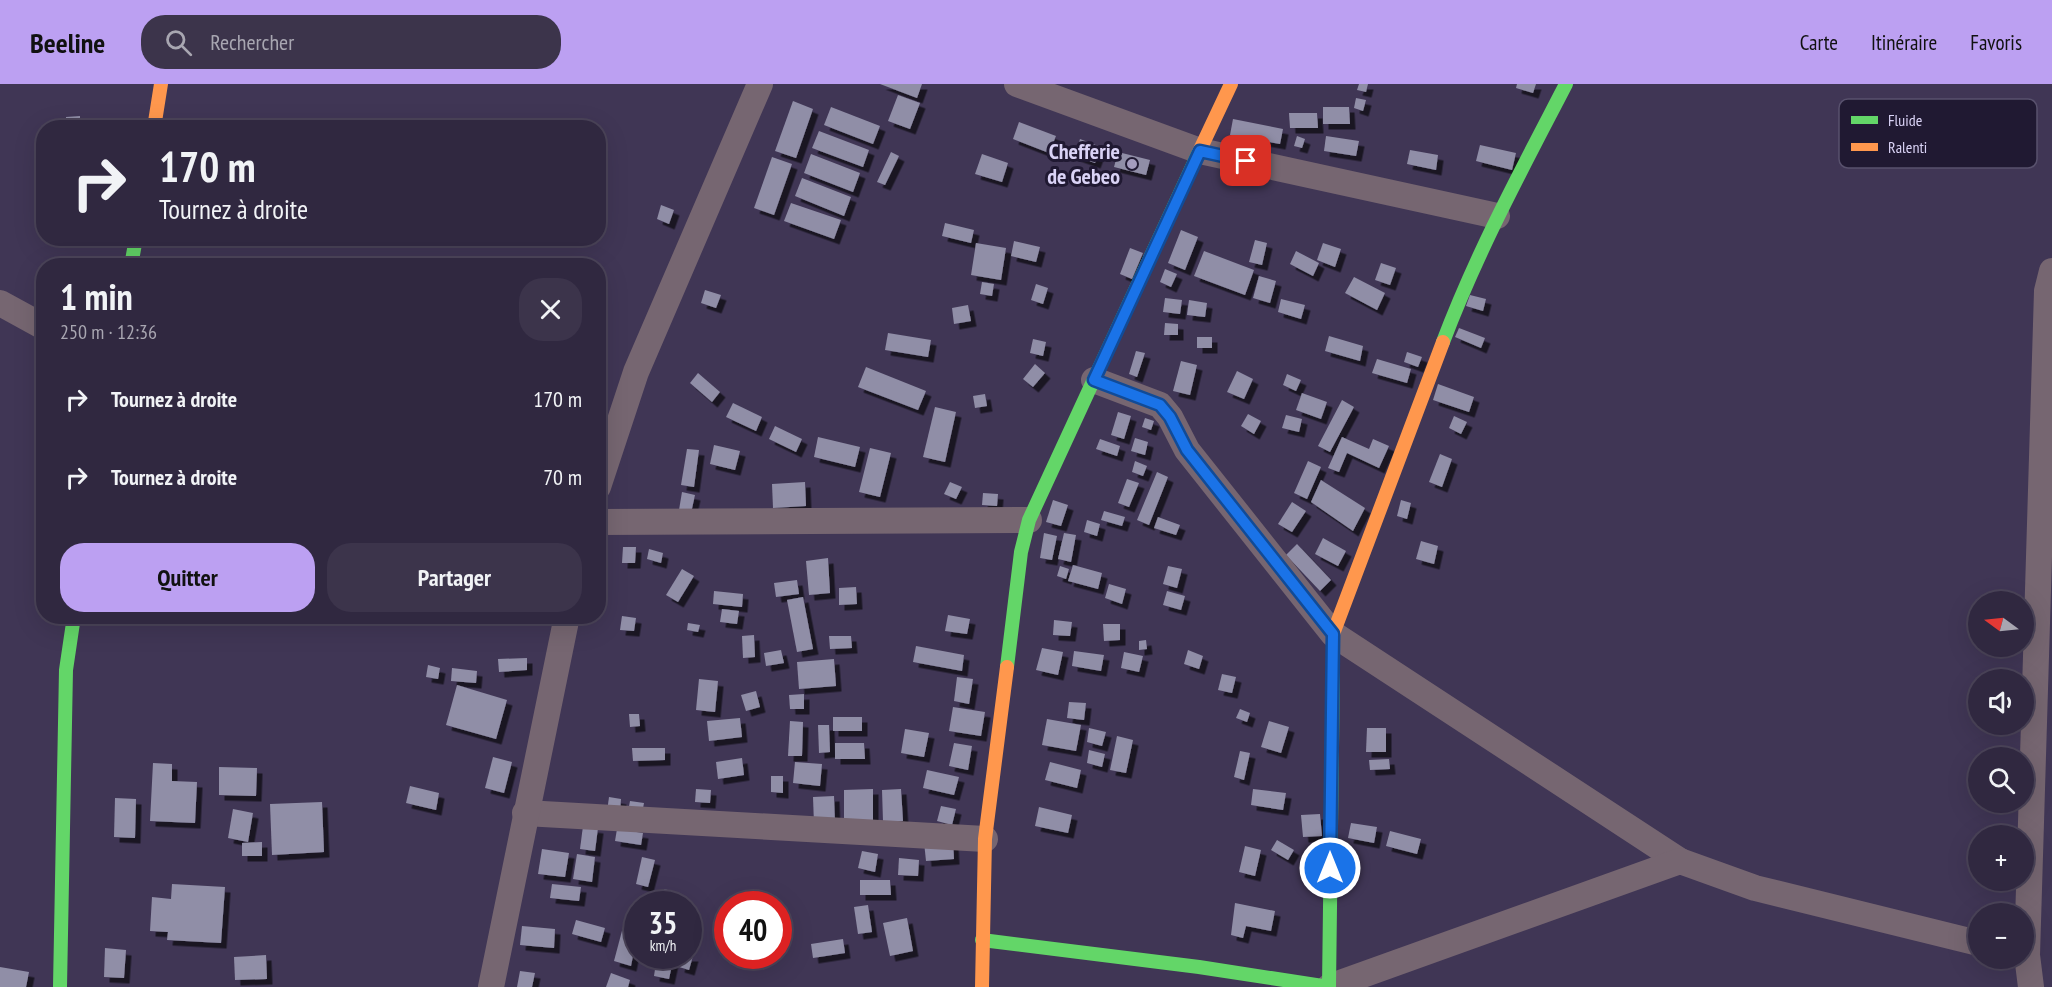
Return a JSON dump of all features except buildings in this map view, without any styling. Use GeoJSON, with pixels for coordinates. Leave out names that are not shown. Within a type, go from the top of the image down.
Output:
{"type":"FeatureCollection","features":[{"type":"Feature","properties":{"kind":"street"},"geometry":{"type":"LineString","coordinates":[[155,120],[161,84]]}},
{"type":"Feature","properties":{"kind":"street"},"geometry":{"type":"LineString","coordinates":[[606,463],[636,372],[760,84]]}},
{"type":"Feature","properties":{"kind":"street"},"geometry":{"type":"LineString","coordinates":[[1017,84],[1200,151],[1497,216]]}},
{"type":"Feature","properties":{"kind":"street"},"geometry":{"type":"LineString","coordinates":[[982,987],[985,839],[1021,552],[1029,520],[1231,84]]}},
{"type":"Feature","properties":{"kind":"street"},"geometry":{"type":"LineString","coordinates":[[1329,987],[1333,634],[1466,282],[1497,216],[1566,84]]}},
{"type":"Feature","properties":{"kind":"street"},"geometry":{"type":"LineString","coordinates":[[2027,903],[2047,303],[2052,271]]}},
{"type":"Feature","properties":{"kind":"street"},"geometry":{"type":"LineString","coordinates":[[0,303],[36,323]]}},
{"type":"Feature","properties":{"kind":"street"},"geometry":{"type":"LineString","coordinates":[[1094,380],[1160,405],[1170,417],[1187,450],[1333,634],[1680,861],[1755,888],[1968,941]]}},
{"type":"Feature","properties":{"kind":"street"},"geometry":{"type":"LineString","coordinates":[[606,522],[1029,520]]}},
{"type":"Feature","properties":{"kind":"street"},"geometry":{"type":"LineString","coordinates":[[60,987],[66,670],[73,624]]}},
{"type":"Feature","properties":{"kind":"street"},"geometry":{"type":"LineString","coordinates":[[491,987],[565,624]]}},
{"type":"Feature","properties":{"kind":"street"},"geometry":{"type":"LineString","coordinates":[[525,813],[985,839]]}},
{"type":"Feature","properties":{"kind":"street"},"geometry":{"type":"LineString","coordinates":[[982,940],[1199,967],[1329,987],[1680,861]]}},
{"type":"Feature","properties":{"kind":"street"},"geometry":{"type":"LineString","coordinates":[[2028,969],[2031,987]]}},
{"type":"Feature","properties":{"kind":"traffic: fast"},"geometry":{"type":"LineString","coordinates":[[1443,342],[1485,243],[1566,84]]}},
{"type":"Feature","properties":{"kind":"traffic: fast"},"geometry":{"type":"LineString","coordinates":[[1007,667],[1021,552],[1029,520],[1199,152]]}},
{"type":"Feature","properties":{"kind":"traffic: fast"},"geometry":{"type":"LineString","coordinates":[[132,258],[135,246]]}},
{"type":"Feature","properties":{"kind":"traffic: fast"},"geometry":{"type":"LineString","coordinates":[[60,987],[66,670],[73,624]]}},
{"type":"Feature","properties":{"kind":"traffic: fast"},"geometry":{"type":"LineString","coordinates":[[982,940],[1199,967],[1329,987],[1333,668]]}},
{"type":"Feature","properties":{"kind":"traffic: slow"},"geometry":{"type":"LineString","coordinates":[[155,120],[161,84]]}},
{"type":"Feature","properties":{"kind":"traffic: slow"},"geometry":{"type":"LineString","coordinates":[[1199,152],[1231,84]]}},
{"type":"Feature","properties":{"kind":"traffic: slow"},"geometry":{"type":"LineString","coordinates":[[1333,668],[1333,634],[1443,342]]}},
{"type":"Feature","properties":{"kind":"traffic: slow"},"geometry":{"type":"LineString","coordinates":[[982,987],[985,839],[1007,667]]}},
{"type":"Feature","properties":{"kind":"place","name":"Chefferie de Gebeo"},"geometry":{"type":"Point","coordinates":[1132,164]}},
{"type":"Feature","properties":{"kind":"route"},"geometry":{"type":"LineString","coordinates":[[1246,161],[1200,151],[1094,380],[1160,405],[1170,417],[1187,450],[1333,634],[1330,868]]}}]}
